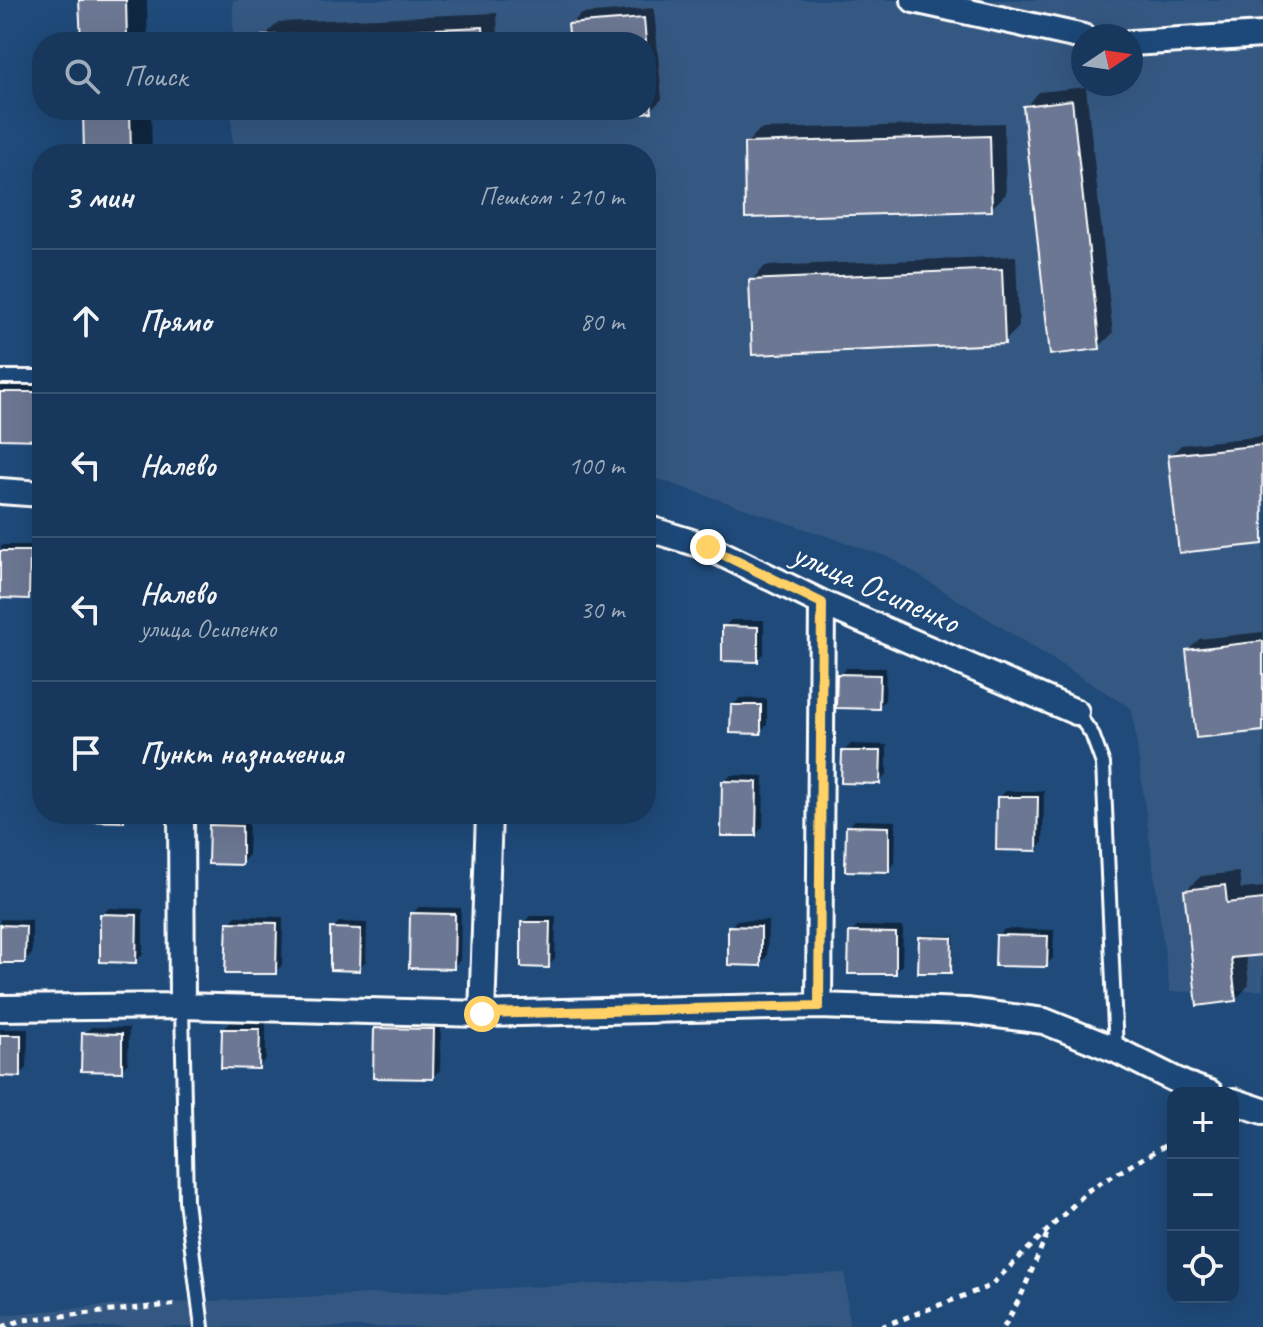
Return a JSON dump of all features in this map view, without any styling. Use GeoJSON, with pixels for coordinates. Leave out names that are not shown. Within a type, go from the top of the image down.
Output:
{"type":"FeatureCollection","features":[{"type":"Feature","properties":{"kind":"street"},"geometry":{"type":"LineString","coordinates":[[914,0],[1071,34]]}},
{"type":"Feature","properties":{"kind":"street"},"geometry":{"type":"LineString","coordinates":[[1143,42],[1263,35]]}},
{"type":"Feature","properties":{"kind":"street"},"geometry":{"type":"LineString","coordinates":[[0,491],[32,493]]}},
{"type":"Feature","properties":{"kind":"street","name":"улица Осипенко"},"geometry":{"type":"LineString","coordinates":[[656,531],[708,547],[822,603],[1076,712]]}},
{"type":"Feature","properties":{"kind":"street"},"geometry":{"type":"LineString","coordinates":[[819,1006],[822,603]]}},
{"type":"Feature","properties":{"kind":"street"},"geometry":{"type":"LineString","coordinates":[[181,824],[182,1006]]}},
{"type":"Feature","properties":{"kind":"street"},"geometry":{"type":"LineString","coordinates":[[482,1014],[489,824]]}},
{"type":"Feature","properties":{"kind":"street"},"geometry":{"type":"LineString","coordinates":[[0,1008],[182,1006],[482,1014],[819,1006],[967,1011],[1044,1021],[1116,1050],[1193,1087]]}},
{"type":"Feature","properties":{"kind":"street"},"geometry":{"type":"LineString","coordinates":[[1239,1103],[1263,1111]]}},
{"type":"Feature","properties":{"kind":"lane"},"geometry":{"type":"LineString","coordinates":[[0,377],[32,377]]}},
{"type":"Feature","properties":{"kind":"lane"},"geometry":{"type":"LineString","coordinates":[[1076,712],[1092,734],[1103,764],[1116,1050]]}},
{"type":"Feature","properties":{"kind":"lane"},"geometry":{"type":"LineString","coordinates":[[182,1006],[186,1201],[202,1327]]}},
{"type":"Feature","properties":{"kind":"path"},"geometry":{"type":"LineString","coordinates":[[881,1327],[990,1286],[1090,1189],[1167,1144]]}},
{"type":"Feature","properties":{"kind":"path"},"geometry":{"type":"LineString","coordinates":[[1004,1327],[1050,1228]]}},
{"type":"Feature","properties":{"kind":"path"},"geometry":{"type":"LineString","coordinates":[[2,1327],[23,1320],[199,1301]]}},
{"type":"Feature","properties":{"kind":"shaded area"},"geometry":{"type":"Polygon","coordinates":[[[233,0],[1263,0],[1263,990],[1170,992],[1132,709],[891,558],[656,478],[656,144],[232,144],[232,120],[656,120],[656,32],[233,32],[233,0]]]}},
{"type":"Feature","properties":{"kind":"shaded area"},"geometry":{"type":"Polygon","coordinates":[[[845,1273],[849,1327],[0,1327],[0,1315],[100,1306],[845,1273]]]}},
{"type":"Feature","properties":{"kind":"building"},"geometry":{"type":"Polygon","coordinates":[[[79,0],[126,0],[127,32],[81,32],[79,0]]]}},
{"type":"Feature","properties":{"kind":"building"},"geometry":{"type":"Polygon","coordinates":[[[644,18],[645,32],[569,32],[568,24],[644,18]]]}},
{"type":"Feature","properties":{"kind":"building"},"geometry":{"type":"Polygon","coordinates":[[[483,27],[483,32],[360,32],[483,27]]]}},
{"type":"Feature","properties":{"kind":"building"},"geometry":{"type":"Polygon","coordinates":[[[1072,100],[1100,349],[1050,355],[1023,106],[1072,100]]]}},
{"type":"Feature","properties":{"kind":"building"},"geometry":{"type":"Polygon","coordinates":[[[83,120],[130,120],[131,144],[84,144],[83,120]]]}},
{"type":"Feature","properties":{"kind":"building"},"geometry":{"type":"Polygon","coordinates":[[[990,136],[992,211],[745,218],[744,143],[990,136]]]}},
{"type":"Feature","properties":{"kind":"building"},"geometry":{"type":"Polygon","coordinates":[[[1002,269],[1005,344],[752,355],[749,280],[1002,269]]]}},
{"type":"Feature","properties":{"kind":"building"},"geometry":{"type":"Polygon","coordinates":[[[0,392],[32,392],[32,440],[0,439],[0,392]]]}},
{"type":"Feature","properties":{"kind":"building"},"geometry":{"type":"Polygon","coordinates":[[[1262,445],[1263,544],[1179,553],[1168,455],[1262,445]]]}},
{"type":"Feature","properties":{"kind":"building"},"geometry":{"type":"Polygon","coordinates":[[[0,551],[30,551],[29,599],[0,598],[0,551]]]}},
{"type":"Feature","properties":{"kind":"building"},"geometry":{"type":"Polygon","coordinates":[[[722,626],[758,627],[758,662],[722,661],[722,626]]]}},
{"type":"Feature","properties":{"kind":"building"},"geometry":{"type":"Polygon","coordinates":[[[1263,641],[1263,731],[1196,738],[1186,650],[1263,641]]]}},
{"type":"Feature","properties":{"kind":"building"},"geometry":{"type":"Polygon","coordinates":[[[837,674],[880,675],[879,709],[836,708],[837,674]]]}},
{"type":"Feature","properties":{"kind":"building"},"geometry":{"type":"Polygon","coordinates":[[[731,705],[761,705],[761,734],[730,733],[731,705]]]}},
{"type":"Feature","properties":{"kind":"building"},"geometry":{"type":"Polygon","coordinates":[[[842,751],[881,751],[880,784],[841,783],[842,751]]]}},
{"type":"Feature","properties":{"kind":"building"},"geometry":{"type":"Polygon","coordinates":[[[722,781],[757,782],[756,836],[721,836],[722,781]]]}},
{"type":"Feature","properties":{"kind":"building"},"geometry":{"type":"Polygon","coordinates":[[[997,797],[1038,797],[1037,851],[996,850],[997,797]]]}},
{"type":"Feature","properties":{"kind":"building"},"geometry":{"type":"Polygon","coordinates":[[[209,825],[242,826],[242,865],[208,864],[209,825]]]}},
{"type":"Feature","properties":{"kind":"building"},"geometry":{"type":"Polygon","coordinates":[[[846,826],[889,827],[889,872],[845,871],[846,826]]]}},
{"type":"Feature","properties":{"kind":"building"},"geometry":{"type":"Polygon","coordinates":[[[1225,885],[1227,903],[1263,899],[1263,955],[1231,958],[1236,1001],[1197,1006],[1184,890],[1225,885]]]}},
{"type":"Feature","properties":{"kind":"building"},"geometry":{"type":"Polygon","coordinates":[[[410,913],[455,914],[454,969],[409,968],[410,913]]]}},
{"type":"Feature","properties":{"kind":"building"},"geometry":{"type":"Polygon","coordinates":[[[100,914],[137,915],[136,963],[100,962],[100,914]]]}},
{"type":"Feature","properties":{"kind":"building"},"geometry":{"type":"Polygon","coordinates":[[[227,922],[277,923],[276,974],[225,974],[227,922]]]}},
{"type":"Feature","properties":{"kind":"building"},"geometry":{"type":"Polygon","coordinates":[[[521,922],[550,922],[549,968],[521,967],[521,922]]]}},
{"type":"Feature","properties":{"kind":"building"},"geometry":{"type":"Polygon","coordinates":[[[0,925],[26,926],[25,963],[0,963],[0,925]]]}},
{"type":"Feature","properties":{"kind":"building"},"geometry":{"type":"Polygon","coordinates":[[[728,926],[761,927],[761,966],[728,965],[728,926]]]}},
{"type":"Feature","properties":{"kind":"building"},"geometry":{"type":"Polygon","coordinates":[[[330,928],[361,929],[360,971],[330,970],[330,928]]]}},
{"type":"Feature","properties":{"kind":"building"},"geometry":{"type":"Polygon","coordinates":[[[849,932],[896,933],[896,974],[848,974],[849,932]]]}},
{"type":"Feature","properties":{"kind":"building"},"geometry":{"type":"Polygon","coordinates":[[[996,935],[1048,936],[1047,967],[995,966],[996,935]]]}},
{"type":"Feature","properties":{"kind":"building"},"geometry":{"type":"Polygon","coordinates":[[[919,937],[952,938],[951,973],[918,973],[919,937]]]}},
{"type":"Feature","properties":{"kind":"building"},"geometry":{"type":"Polygon","coordinates":[[[374,1028],[434,1029],[433,1079],[373,1078],[374,1028]]]}},
{"type":"Feature","properties":{"kind":"building"},"geometry":{"type":"Polygon","coordinates":[[[222,1029],[260,1029],[259,1069],[221,1068],[222,1029]]]}},
{"type":"Feature","properties":{"kind":"building"},"geometry":{"type":"Polygon","coordinates":[[[82,1033],[122,1034],[122,1072],[81,1071],[82,1033]]]}},
{"type":"Feature","properties":{"kind":"building"},"geometry":{"type":"Polygon","coordinates":[[[0,1035],[21,1035],[21,1077],[0,1076],[0,1035]]]}},
{"type":"Feature","properties":{"kind":"route"},"geometry":{"type":"LineString","coordinates":[[482,1014],[819,1006],[822,603],[708,547]]}}]}
